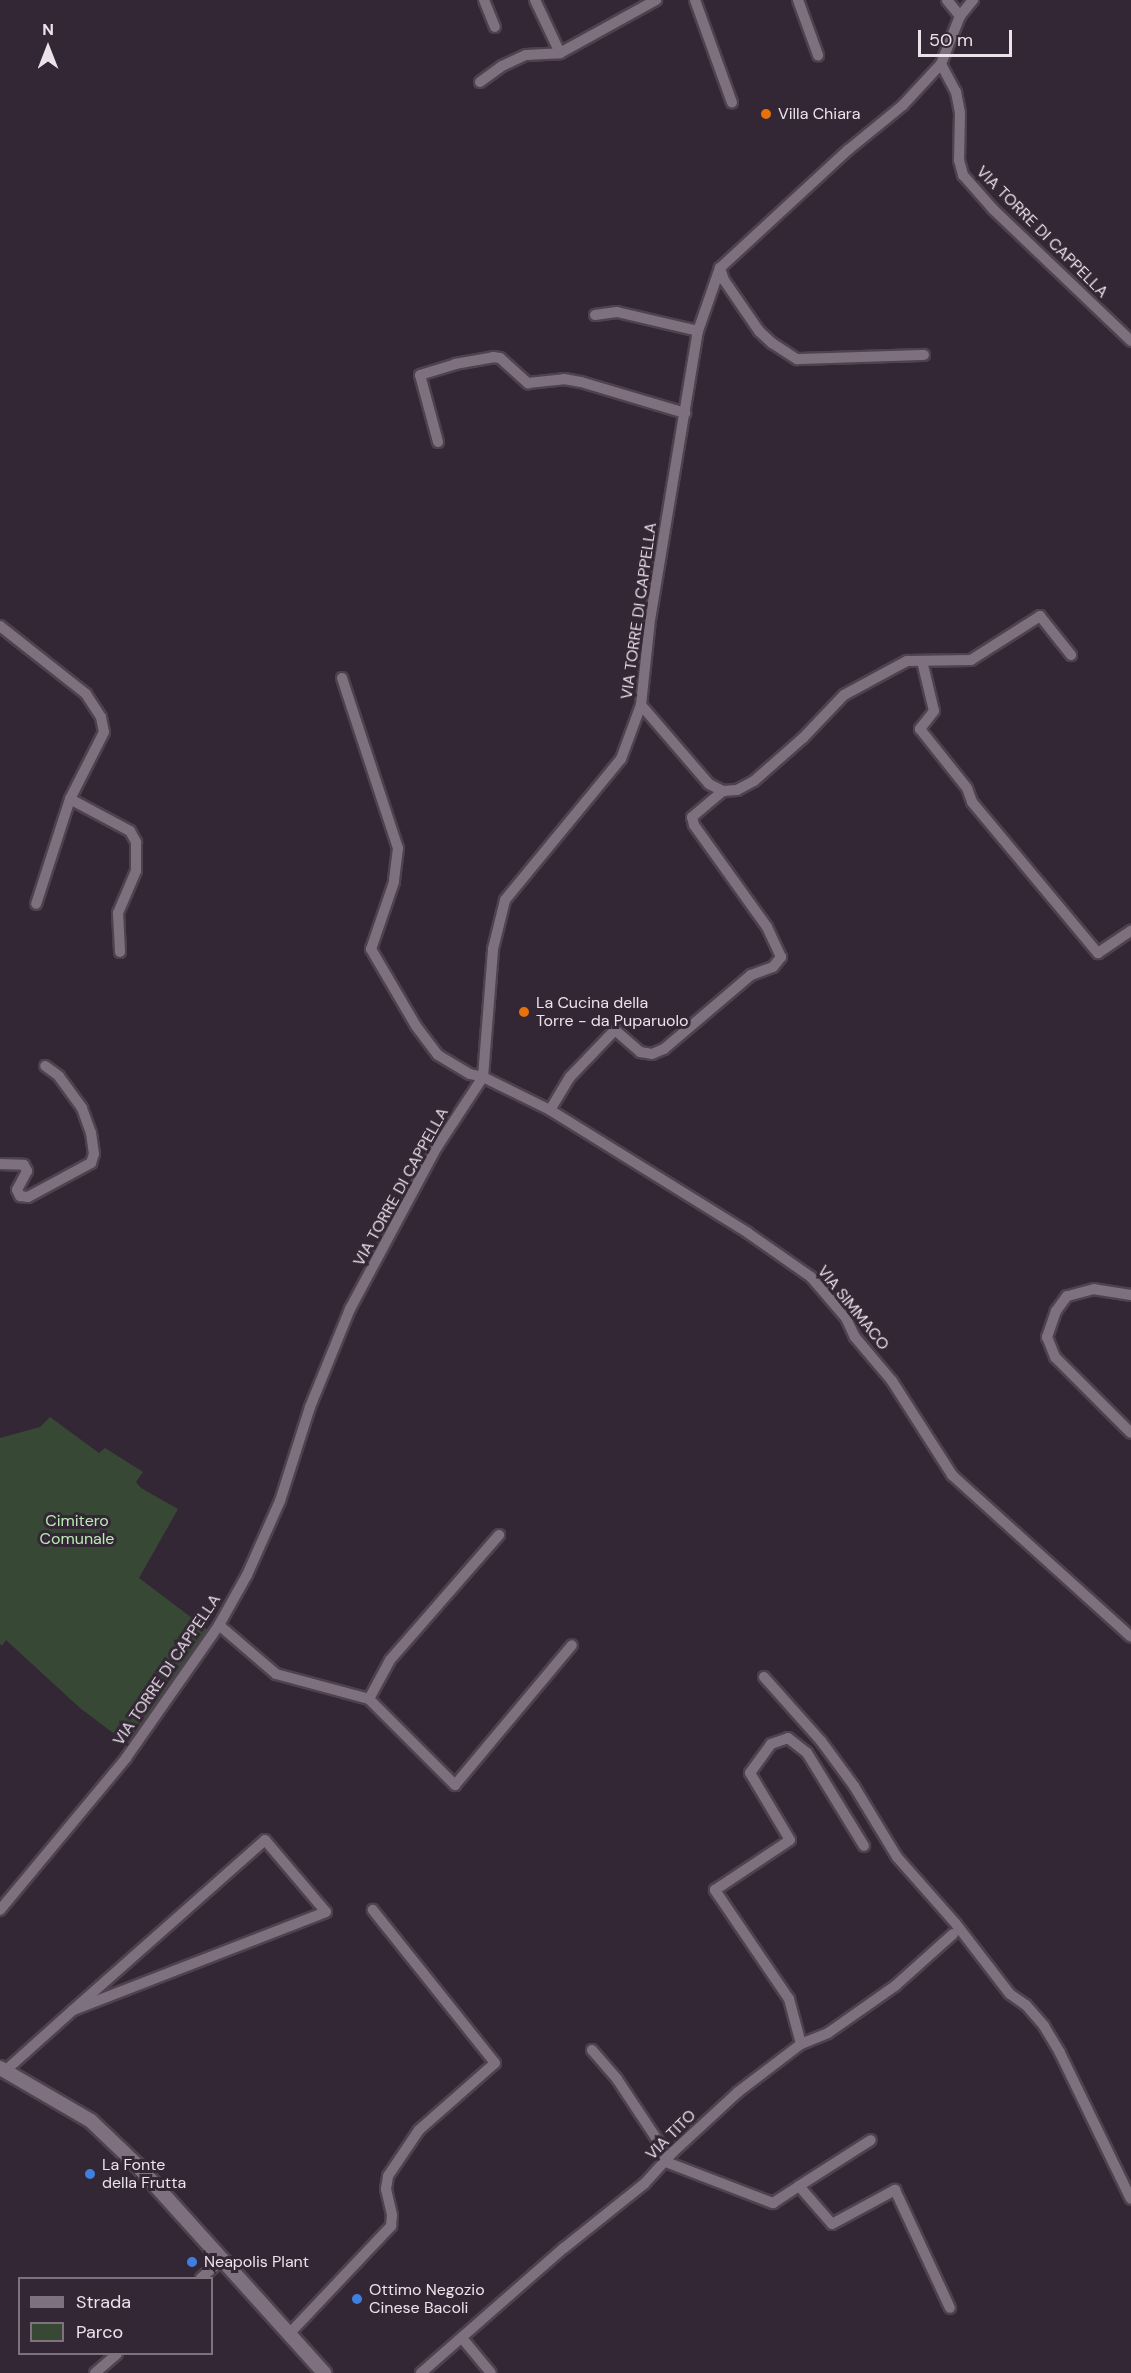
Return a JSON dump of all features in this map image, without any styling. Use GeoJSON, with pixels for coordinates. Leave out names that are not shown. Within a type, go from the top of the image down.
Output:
{"type":"FeatureCollection","features":[{"type":"Feature","properties":{"kind":"street"},"geometry":{"type":"LineString","coordinates":[[484,0],[495,27]]}},
{"type":"Feature","properties":{"kind":"street"},"geometry":{"type":"LineString","coordinates":[[535,0],[560,53]]}},
{"type":"Feature","properties":{"kind":"street"},"geometry":{"type":"LineString","coordinates":[[480,82],[502,66],[526,55],[560,53],[656,0]]}},
{"type":"Feature","properties":{"kind":"street"},"geometry":{"type":"LineString","coordinates":[[695,0],[732,103]]}},
{"type":"Feature","properties":{"kind":"street"},"geometry":{"type":"LineString","coordinates":[[798,0],[818,55]]}},
{"type":"Feature","properties":{"kind":"street"},"geometry":{"type":"LineString","coordinates":[[947,0],[960,16]]}},
{"type":"Feature","properties":{"kind":"street","name":"VIA TORRE DI CAPPELLA"},"geometry":{"type":"LineString","coordinates":[[0,1910],[126,1758],[219,1625],[247,1575],[280,1501],[310,1407],[350,1309],[437,1147],[483,1077],[493,949],[505,900],[621,759],[641,705],[650,620],[698,331],[720,268],[848,150],[903,105],[941,64],[960,16],[973,0]]}},
{"type":"Feature","properties":{"kind":"street","name":"VIA TORRE DI CAPPELLA"},"geometry":{"type":"LineString","coordinates":[[941,64],[956,92],[960,113],[959,160],[963,175],[993,209],[1131,341]]}},
{"type":"Feature","properties":{"kind":"street"},"geometry":{"type":"LineString","coordinates":[[720,268],[724,280],[759,331],[772,344],[796,359],[924,355]]}},
{"type":"Feature","properties":{"kind":"street"},"geometry":{"type":"LineString","coordinates":[[595,315],[617,312],[698,331]]}},
{"type":"Feature","properties":{"kind":"street"},"geometry":{"type":"LineString","coordinates":[[438,442],[420,375],[455,364],[493,357],[500,358],[518,377],[528,383],[564,379],[581,382],[685,413]]}},
{"type":"Feature","properties":{"kind":"street"},"geometry":{"type":"LineString","coordinates":[[641,705],[709,784],[723,791],[737,790],[754,781],[803,738],[844,695],[907,661],[971,660],[1040,616],[1071,656]]}},
{"type":"Feature","properties":{"kind":"street"},"geometry":{"type":"LineString","coordinates":[[0,626],[87,694],[101,717],[104,732],[70,799],[36,904]]}},
{"type":"Feature","properties":{"kind":"street"},"geometry":{"type":"LineString","coordinates":[[922,661],[934,711],[920,729],[967,788],[972,802],[1098,953],[1131,931]]}},
{"type":"Feature","properties":{"kind":"street","name":"VIA SIMMACO"},"geometry":{"type":"LineString","coordinates":[[342,678],[398,848],[394,882],[371,949],[416,1026],[438,1055],[470,1074],[483,1077],[550,1110],[748,1233],[811,1277],[846,1318],[855,1337],[892,1380],[941,1463],[1131,1637]]}},
{"type":"Feature","properties":{"kind":"street"},"geometry":{"type":"LineString","coordinates":[[550,1110],[570,1077],[615,1030],[640,1052],[652,1054],[664,1049],[751,975],[773,967],[781,957],[767,927],[694,825],[692,817],[723,791]]}},
{"type":"Feature","properties":{"kind":"street"},"geometry":{"type":"LineString","coordinates":[[70,799],[130,831],[136,842],[136,871],[118,913],[120,952]]}},
{"type":"Feature","properties":{"kind":"street"},"geometry":{"type":"LineString","coordinates":[[0,1164],[24,1165],[27,1171],[17,1190],[20,1196],[28,1197],[91,1163],[94,1154],[91,1133],[82,1108],[59,1076],[45,1066]]}},
{"type":"Feature","properties":{"kind":"street"},"geometry":{"type":"LineString","coordinates":[[1131,1296],[1094,1289],[1067,1296],[1056,1311],[1047,1336],[1055,1357],[1131,1434]]}},
{"type":"Feature","properties":{"kind":"street"},"geometry":{"type":"LineString","coordinates":[[369,1699],[390,1660],[499,1535]]}},
{"type":"Feature","properties":{"kind":"street"},"geometry":{"type":"LineString","coordinates":[[219,1625],[276,1674],[369,1699],[455,1785],[572,1645]]}},
{"type":"Feature","properties":{"kind":"street"},"geometry":{"type":"LineString","coordinates":[[764,1677],[821,1741],[854,1786],[897,1857],[956,1924],[1010,1994],[1026,2005],[1044,2026],[1060,2053],[1131,2199]]}},
{"type":"Feature","properties":{"kind":"street"},"geometry":{"type":"LineString","coordinates":[[801,2044],[789,1999],[715,1890],[790,1839],[750,1773],[771,1744],[788,1738],[807,1753],[864,1846]]}},
{"type":"Feature","properties":{"kind":"street"},"geometry":{"type":"LineString","coordinates":[[73,2010],[326,1912],[265,1840],[73,2010],[2,2069],[91,2121],[137,2165],[324,2373]]}},
{"type":"Feature","properties":{"kind":"street"},"geometry":{"type":"LineString","coordinates":[[289,2334],[391,2226],[392,2215],[386,2189],[388,2176],[418,2130],[495,2063],[373,1910]]}},
{"type":"Feature","properties":{"kind":"street","name":"VIA TITO"},"geometry":{"type":"LineString","coordinates":[[421,2373],[564,2248],[645,2183],[673,2152],[738,2092],[801,2044],[828,2033],[895,1986],[953,1934]]}},
{"type":"Feature","properties":{"kind":"street"},"geometry":{"type":"LineString","coordinates":[[592,2050],[617,2079],[654,2134],[666,2162],[773,2203],[871,2140]]}},
{"type":"Feature","properties":{"kind":"street"},"geometry":{"type":"LineString","coordinates":[[799,2186],[832,2224],[895,2190],[950,2308]]}},
{"type":"Feature","properties":{"kind":"street"},"geometry":{"type":"LineString","coordinates":[[202,2277],[222,2260]]}},
{"type":"Feature","properties":{"kind":"street"},"geometry":{"type":"LineString","coordinates":[[462,2338],[491,2373]]}},
{"type":"Feature","properties":{"kind":"street"},"geometry":{"type":"LineString","coordinates":[[95,2373],[116,2355]]}},
{"type":"Feature","properties":{"kind":"green space","name":"Cimitero Comunale"},"geometry":{"type":"Polygon","coordinates":[[[50,1417],[99,1453],[105,1448],[143,1472],[136,1482],[141,1488],[178,1509],[139,1578],[208,1630],[129,1745],[80,1708],[6,1640],[2,1646],[0,1644],[0,1438],[40,1427],[50,1417]]]}},
{"type":"Feature","properties":{"kind":"place","name":"Villa Chiara"},"geometry":{"type":"Point","coordinates":[766,114]}},
{"type":"Feature","properties":{"kind":"place","name":"La Cucina della Torre - da Puparuolo"},"geometry":{"type":"Point","coordinates":[524,1012]}},
{"type":"Feature","properties":{"kind":"place","name":"La Fonte della Frutta"},"geometry":{"type":"Point","coordinates":[90,2174]}},
{"type":"Feature","properties":{"kind":"place","name":"Neapolis Plant"},"geometry":{"type":"Point","coordinates":[192,2262]}},
{"type":"Feature","properties":{"kind":"place","name":"Ottimo Negozio Cinese Bacoli"},"geometry":{"type":"Point","coordinates":[357,2299]}}]}
